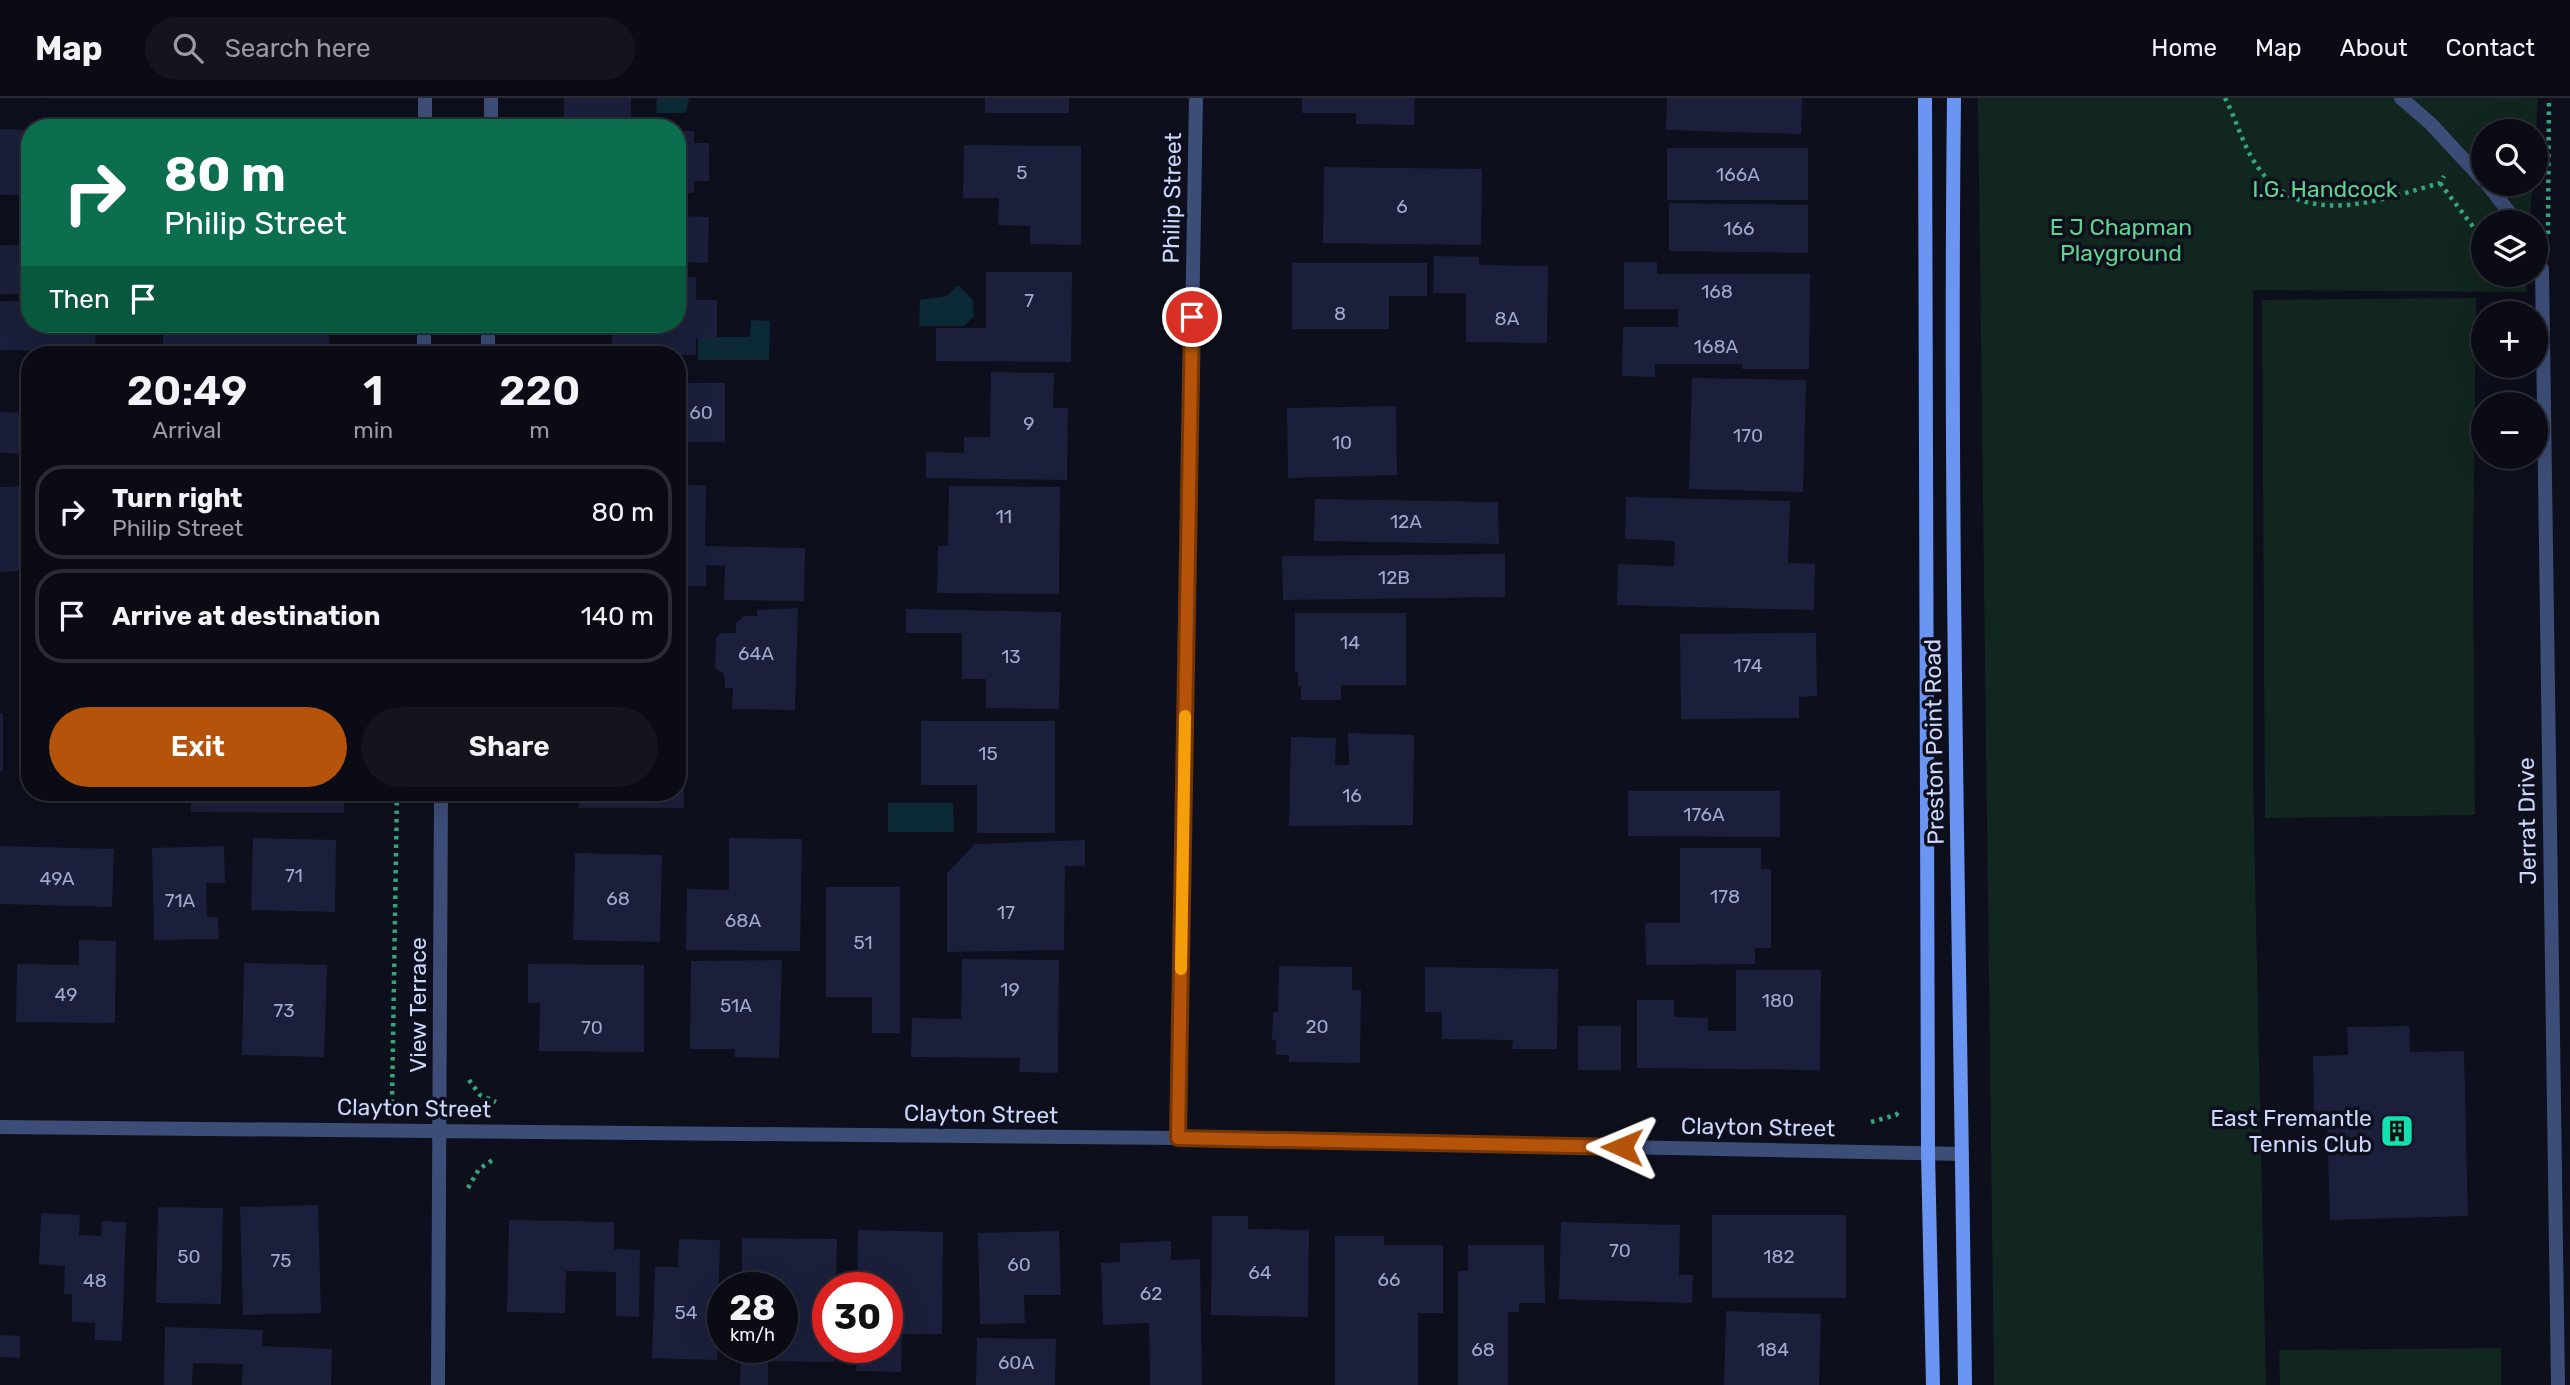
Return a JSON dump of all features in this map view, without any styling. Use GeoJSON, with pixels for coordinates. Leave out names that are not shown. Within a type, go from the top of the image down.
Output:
{"type":"FeatureCollection","features":[{"type":"Feature","properties":{"kind":"main road","name":"Preston Point Road"},"geometry":{"type":"LineString","coordinates":[[1925,98],[1928,1153],[1933,1385]]}},
{"type":"Feature","properties":{"kind":"main road","name":"Preston Point Road"},"geometry":{"type":"LineString","coordinates":[[1954,98],[1952,302],[1965,1385]]}},
{"type":"Feature","properties":{"kind":"street"},"geometry":{"type":"LineString","coordinates":[[425,98],[425,119]]}},
{"type":"Feature","properties":{"kind":"street"},"geometry":{"type":"LineString","coordinates":[[491,98],[491,119]]}},
{"type":"Feature","properties":{"kind":"street","name":"Philip Street"},"geometry":{"type":"LineString","coordinates":[[1178,1138],[1196,98]]}},
{"type":"Feature","properties":{"kind":"street"},"geometry":{"type":"LineString","coordinates":[[2401,98],[2430,123],[2471,167]]}},
{"type":"Feature","properties":{"kind":"street"},"geometry":{"type":"LineString","coordinates":[[2496,196],[2508,210]]}},
{"type":"Feature","properties":{"kind":"street","name":"Jerrat Drive"},"geometry":{"type":"LineString","coordinates":[[2539,287],[2558,1385]]}},
{"type":"Feature","properties":{"kind":"street","name":"View Terrace"},"geometry":{"type":"LineString","coordinates":[[438,1385],[441,801]]}},
{"type":"Feature","properties":{"kind":"street","name":"Clayton Street"},"geometry":{"type":"LineString","coordinates":[[0,1127],[1178,1138],[1962,1154]]}},
{"type":"Feature","properties":{"kind":"path"},"geometry":{"type":"LineString","coordinates":[[2225,98],[2256,165],[2273,185],[2301,201],[2333,207],[2353,205],[2440,183],[2456,151]]}},
{"type":"Feature","properties":{"kind":"path"},"geometry":{"type":"LineString","coordinates":[[2548,210],[2549,98]]}},
{"type":"Feature","properties":{"kind":"path"},"geometry":{"type":"LineString","coordinates":[[2440,183],[2471,224]]}},
{"type":"Feature","properties":{"kind":"path"},"geometry":{"type":"LineString","coordinates":[[392,1103],[397,801]]}},
{"type":"Feature","properties":{"kind":"green space","name":"E J Chapman Playground"},"geometry":{"type":"Polygon","coordinates":[[[1978,98],[2538,98],[2537,119],[2471,119],[2471,196],[2531,196],[2531,210],[2471,210],[2471,287],[2526,287],[2526,292],[2253,290],[2253,780],[2266,1385],[1994,1385],[1978,98]]]}},
{"type":"Feature","properties":{"kind":"green space"},"geometry":{"type":"Polygon","coordinates":[[[2476,298],[2476,301],[2471,301],[2471,378],[2475,378],[2475,392],[2471,392],[2471,469],[2474,469],[2475,815],[2265,818],[2262,300],[2476,298]]]}},
{"type":"Feature","properties":{"kind":"green space"},"geometry":{"type":"Polygon","coordinates":[[[2501,1348],[2501,1385],[2280,1385],[2279,1350],[2501,1348]]]}},
{"type":"Feature","properties":{"kind":"water"},"geometry":{"type":"Polygon","coordinates":[[[657,98],[689,98],[686,113],[656,113],[657,98]]]}},
{"type":"Feature","properties":{"kind":"water"},"geometry":{"type":"Polygon","coordinates":[[[958,285],[973,300],[974,316],[964,326],[919,326],[920,300],[947,296],[958,285]]]}},
{"type":"Feature","properties":{"kind":"water"},"geometry":{"type":"Polygon","coordinates":[[[751,320],[770,321],[769,360],[698,360],[698,337],[750,337],[751,320]]]}},
{"type":"Feature","properties":{"kind":"water"},"geometry":{"type":"Polygon","coordinates":[[[888,803],[953,803],[954,832],[888,832],[888,803]]]}},
{"type":"Feature","properties":{"kind":"building"},"geometry":{"type":"Polygon","coordinates":[[[564,98],[631,98],[631,118],[564,118],[564,98]]]}},
{"type":"Feature","properties":{"kind":"building"},"geometry":{"type":"Polygon","coordinates":[[[985,98],[1069,98],[1069,113],[985,113],[985,98]]]}},
{"type":"Feature","properties":{"kind":"building"},"geometry":{"type":"Polygon","coordinates":[[[1302,98],[1415,98],[1414,125],[1356,124],[1356,113],[1302,113],[1302,98]]]}},
{"type":"Feature","properties":{"kind":"building"},"geometry":{"type":"Polygon","coordinates":[[[1667,98],[1802,98],[1801,134],[1666,130],[1667,98]]]}},
{"type":"Feature","properties":{"kind":"building"},"geometry":{"type":"Polygon","coordinates":[[[0,129],[21,130],[21,195],[0,195],[0,129]]]}},
{"type":"Feature","properties":{"kind":"building"},"geometry":{"type":"Polygon","coordinates":[[[686,131],[694,131],[694,143],[709,143],[709,181],[694,181],[694,193],[686,193],[686,131]]]}},
{"type":"Feature","properties":{"kind":"building"},"geometry":{"type":"Polygon","coordinates":[[[964,145],[1081,146],[1081,245],[1030,244],[1030,226],[998,225],[999,198],[963,198],[964,145]]]}},
{"type":"Feature","properties":{"kind":"building"},"geometry":{"type":"Polygon","coordinates":[[[1667,148],[1808,148],[1808,200],[1667,200],[1667,148]]]}},
{"type":"Feature","properties":{"kind":"building"},"geometry":{"type":"Polygon","coordinates":[[[1324,167],[1482,169],[1481,245],[1323,243],[1324,167]]]}},
{"type":"Feature","properties":{"kind":"building"},"geometry":{"type":"Polygon","coordinates":[[[1669,203],[1808,205],[1808,253],[1669,251],[1669,203]]]}},
{"type":"Feature","properties":{"kind":"building"},"geometry":{"type":"Polygon","coordinates":[[[686,216],[709,217],[708,263],[686,262],[686,216]]]}},
{"type":"Feature","properties":{"kind":"building"},"geometry":{"type":"Polygon","coordinates":[[[0,245],[21,245],[21,294],[0,294],[0,245]]]}},
{"type":"Feature","properties":{"kind":"building"},"geometry":{"type":"Polygon","coordinates":[[[1434,256],[1479,257],[1479,265],[1548,266],[1547,343],[1466,342],[1466,293],[1433,293],[1434,256]]]}},
{"type":"Feature","properties":{"kind":"building"},"geometry":{"type":"Polygon","coordinates":[[[1624,262],[1657,262],[1657,274],[1810,274],[1809,369],[1742,369],[1742,364],[1655,364],[1655,377],[1622,376],[1623,327],[1678,327],[1678,309],[1624,309],[1624,262]]]}},
{"type":"Feature","properties":{"kind":"building"},"geometry":{"type":"Polygon","coordinates":[[[1292,263],[1427,263],[1427,296],[1389,296],[1389,329],[1292,329],[1292,263]]]}},
{"type":"Feature","properties":{"kind":"building"},"geometry":{"type":"Polygon","coordinates":[[[986,272],[1072,272],[1071,362],[936,361],[936,328],[986,328],[986,272]]]}},
{"type":"Feature","properties":{"kind":"building"},"geometry":{"type":"Polygon","coordinates":[[[686,277],[696,277],[696,300],[717,300],[717,339],[696,339],[696,355],[686,355],[686,346],[612,346],[612,333],[686,333],[686,277]]]}},
{"type":"Feature","properties":{"kind":"building"},"geometry":{"type":"Polygon","coordinates":[[[0,301],[21,301],[21,333],[96,333],[95,346],[21,346],[21,350],[0,350],[0,301]]]}},
{"type":"Feature","properties":{"kind":"building"},"geometry":{"type":"Polygon","coordinates":[[[163,333],[330,333],[329,346],[163,346],[163,333]]]}},
{"type":"Feature","properties":{"kind":"building"},"geometry":{"type":"Polygon","coordinates":[[[991,372],[1054,373],[1053,408],[1068,408],[1067,480],[926,478],[926,452],[964,453],[964,437],[990,437],[991,372]]]}},
{"type":"Feature","properties":{"kind":"building"},"geometry":{"type":"Polygon","coordinates":[[[1692,378],[1806,380],[1803,492],[1689,489],[1692,378]]]}},
{"type":"Feature","properties":{"kind":"building"},"geometry":{"type":"Polygon","coordinates":[[[686,383],[725,383],[725,442],[686,442],[686,383]]]}},
{"type":"Feature","properties":{"kind":"building"},"geometry":{"type":"Polygon","coordinates":[[[1396,406],[1397,475],[1288,478],[1287,408],[1396,406]]]}},
{"type":"Feature","properties":{"kind":"building"},"geometry":{"type":"Polygon","coordinates":[[[0,412],[21,413],[21,454],[0,453],[0,412]]]}},
{"type":"Feature","properties":{"kind":"building"},"geometry":{"type":"Polygon","coordinates":[[[686,485],[706,485],[705,546],[805,548],[804,601],[724,600],[725,566],[706,565],[706,586],[686,586],[686,485]]]}},
{"type":"Feature","properties":{"kind":"building"},"geometry":{"type":"Polygon","coordinates":[[[21,486],[21,571],[0,572],[0,487],[21,486]]]}},
{"type":"Feature","properties":{"kind":"building"},"geometry":{"type":"Polygon","coordinates":[[[949,486],[1060,487],[1059,594],[937,593],[938,546],[948,546],[949,486]]]}},
{"type":"Feature","properties":{"kind":"building"},"geometry":{"type":"Polygon","coordinates":[[[1626,497],[1790,501],[1788,563],[1815,564],[1814,610],[1617,605],[1618,564],[1674,566],[1675,541],[1625,539],[1626,497]]]}},
{"type":"Feature","properties":{"kind":"building"},"geometry":{"type":"Polygon","coordinates":[[[1315,499],[1498,502],[1499,544],[1314,541],[1315,499]]]}},
{"type":"Feature","properties":{"kind":"building"},"geometry":{"type":"Polygon","coordinates":[[[1505,554],[1505,597],[1283,600],[1282,556],[1505,554]]]}},
{"type":"Feature","properties":{"kind":"building"},"geometry":{"type":"Polygon","coordinates":[[[798,608],[795,710],[732,709],[733,688],[725,688],[724,674],[715,668],[716,638],[721,633],[736,633],[736,623],[744,616],[757,616],[757,610],[798,608]]]}},
{"type":"Feature","properties":{"kind":"building"},"geometry":{"type":"Polygon","coordinates":[[[906,609],[1061,612],[1059,709],[986,708],[986,679],[962,679],[962,633],[906,633],[906,609]]]}},
{"type":"Feature","properties":{"kind":"building"},"geometry":{"type":"Polygon","coordinates":[[[1295,613],[1406,613],[1406,685],[1341,685],[1341,700],[1301,700],[1298,672],[1295,672],[1295,613]]]}},
{"type":"Feature","properties":{"kind":"building"},"geometry":{"type":"Polygon","coordinates":[[[1816,633],[1817,696],[1799,697],[1799,718],[1681,719],[1680,634],[1816,633]]]}},
{"type":"Feature","properties":{"kind":"building"},"geometry":{"type":"Polygon","coordinates":[[[0,713],[3,713],[3,771],[0,771],[0,713]]]}},
{"type":"Feature","properties":{"kind":"building"},"geometry":{"type":"Polygon","coordinates":[[[921,721],[1055,721],[1055,833],[977,833],[977,785],[921,785],[921,721]]]}},
{"type":"Feature","properties":{"kind":"building"},"geometry":{"type":"Polygon","coordinates":[[[1348,733],[1414,735],[1413,825],[1289,826],[1291,737],[1336,738],[1335,765],[1349,765],[1348,733]]]}},
{"type":"Feature","properties":{"kind":"building"},"geometry":{"type":"Polygon","coordinates":[[[1628,791],[1780,791],[1780,837],[1628,836],[1628,791]]]}},
{"type":"Feature","properties":{"kind":"building"},"geometry":{"type":"Polygon","coordinates":[[[191,801],[344,801],[344,813],[191,812],[191,801]]]}},
{"type":"Feature","properties":{"kind":"building"},"geometry":{"type":"Polygon","coordinates":[[[579,801],[684,801],[684,808],[579,808],[579,801]]]}},
{"type":"Feature","properties":{"kind":"building"},"geometry":{"type":"Polygon","coordinates":[[[253,838],[336,840],[335,912],[251,910],[253,838]]]}},
{"type":"Feature","properties":{"kind":"building"},"geometry":{"type":"Polygon","coordinates":[[[729,838],[802,839],[800,951],[686,950],[687,889],[729,890],[729,838]]]}},
{"type":"Feature","properties":{"kind":"building"},"geometry":{"type":"Polygon","coordinates":[[[1085,840],[1085,866],[1065,866],[1064,950],[947,952],[947,873],[975,844],[1085,840]]]}},
{"type":"Feature","properties":{"kind":"building"},"geometry":{"type":"Polygon","coordinates":[[[0,846],[114,849],[112,907],[0,904],[0,846]]]}},
{"type":"Feature","properties":{"kind":"building"},"geometry":{"type":"Polygon","coordinates":[[[224,846],[225,883],[206,883],[207,917],[218,917],[219,939],[154,940],[152,848],[224,846]]]}},
{"type":"Feature","properties":{"kind":"building"},"geometry":{"type":"Polygon","coordinates":[[[1680,848],[1761,848],[1761,869],[1771,869],[1771,948],[1755,948],[1755,964],[1646,965],[1645,923],[1680,923],[1680,848]]]}},
{"type":"Feature","properties":{"kind":"building"},"geometry":{"type":"Polygon","coordinates":[[[575,853],[662,855],[660,942],[573,940],[575,853]]]}},
{"type":"Feature","properties":{"kind":"building"},"geometry":{"type":"Polygon","coordinates":[[[826,887],[900,887],[900,1033],[872,1033],[872,997],[826,997],[826,887]]]}},
{"type":"Feature","properties":{"kind":"building"},"geometry":{"type":"Polygon","coordinates":[[[79,940],[116,941],[115,1023],[16,1022],[17,964],[79,965],[79,940]]]}},
{"type":"Feature","properties":{"kind":"building"},"geometry":{"type":"Polygon","coordinates":[[[962,959],[1059,960],[1058,1073],[1019,1072],[1020,1058],[911,1057],[912,1018],[961,1019],[962,959]]]}},
{"type":"Feature","properties":{"kind":"building"},"geometry":{"type":"Polygon","coordinates":[[[782,960],[779,1058],[734,1057],[735,1049],[690,1049],[691,961],[782,960]]]}},
{"type":"Feature","properties":{"kind":"building"},"geometry":{"type":"Polygon","coordinates":[[[244,963],[327,965],[324,1057],[242,1055],[244,963]]]}},
{"type":"Feature","properties":{"kind":"building"},"geometry":{"type":"Polygon","coordinates":[[[528,964],[644,965],[644,1052],[539,1051],[540,1003],[528,1003],[528,964]]]}},
{"type":"Feature","properties":{"kind":"building"},"geometry":{"type":"Polygon","coordinates":[[[1279,966],[1352,967],[1352,990],[1361,990],[1360,1063],[1289,1062],[1289,1055],[1276,1055],[1276,1040],[1272,1040],[1273,1012],[1278,1012],[1279,966]]]}},
{"type":"Feature","properties":{"kind":"building"},"geometry":{"type":"Polygon","coordinates":[[[1425,967],[1558,969],[1557,1049],[1512,1049],[1513,1040],[1442,1039],[1442,1012],[1425,1012],[1425,967]]]}},
{"type":"Feature","properties":{"kind":"building"},"geometry":{"type":"Polygon","coordinates":[[[1736,970],[1821,970],[1820,1070],[1637,1068],[1637,1000],[1674,1000],[1674,1017],[1708,1018],[1708,1031],[1736,1031],[1736,970]]]}},
{"type":"Feature","properties":{"kind":"building"},"geometry":{"type":"Polygon","coordinates":[[[1578,1026],[1621,1026],[1621,1070],[1578,1070],[1578,1026]]]}},
{"type":"Feature","properties":{"kind":"building","name":"East Fremantle Tennis Club"},"geometry":{"type":"Polygon","coordinates":[[[2409,1026],[2410,1052],[2464,1051],[2468,1216],[2330,1220],[2327,1122],[2314,1122],[2313,1056],[2348,1055],[2347,1027],[2409,1026]]]}},
{"type":"Feature","properties":{"kind":"building"},"geometry":{"type":"Polygon","coordinates":[[[318,1205],[321,1313],[243,1315],[240,1207],[318,1205]]]}},
{"type":"Feature","properties":{"kind":"building"},"geometry":{"type":"Polygon","coordinates":[[[158,1207],[223,1208],[221,1304],[156,1303],[158,1207]]]}},
{"type":"Feature","properties":{"kind":"building"},"geometry":{"type":"Polygon","coordinates":[[[41,1213],[80,1215],[79,1235],[101,1236],[102,1221],[126,1222],[122,1341],[95,1340],[95,1323],[72,1322],[72,1294],[64,1294],[65,1266],[39,1264],[41,1213]]]}},
{"type":"Feature","properties":{"kind":"building"},"geometry":{"type":"Polygon","coordinates":[[[1712,1215],[1846,1215],[1846,1298],[1712,1298],[1712,1215]]]}},
{"type":"Feature","properties":{"kind":"building"},"geometry":{"type":"Polygon","coordinates":[[[1212,1216],[1248,1216],[1248,1229],[1309,1230],[1308,1317],[1211,1315],[1212,1216]]]}},
{"type":"Feature","properties":{"kind":"building"},"geometry":{"type":"Polygon","coordinates":[[[509,1220],[614,1222],[614,1249],[640,1250],[639,1317],[616,1316],[616,1272],[566,1271],[565,1313],[507,1312],[509,1220]]]}},
{"type":"Feature","properties":{"kind":"building"},"geometry":{"type":"Polygon","coordinates":[[[1561,1222],[1680,1225],[1679,1275],[1693,1275],[1692,1303],[1559,1299],[1561,1222]]]}},
{"type":"Feature","properties":{"kind":"building"},"geometry":{"type":"Polygon","coordinates":[[[858,1230],[943,1232],[942,1334],[903,1334],[903,1272],[857,1272],[858,1230]]]}},
{"type":"Feature","properties":{"kind":"building"},"geometry":{"type":"Polygon","coordinates":[[[1059,1231],[1061,1295],[1024,1295],[1025,1323],[980,1324],[978,1233],[1059,1231]]]}},
{"type":"Feature","properties":{"kind":"building"},"geometry":{"type":"Polygon","coordinates":[[[1335,1236],[1384,1236],[1384,1245],[1443,1245],[1443,1313],[1418,1313],[1418,1385],[1335,1385],[1335,1236]]]}},
{"type":"Feature","properties":{"kind":"building"},"geometry":{"type":"Polygon","coordinates":[[[742,1238],[837,1239],[836,1272],[812,1272],[812,1362],[798,1361],[798,1272],[742,1272],[742,1238]]]}},
{"type":"Feature","properties":{"kind":"building"},"geometry":{"type":"Polygon","coordinates":[[[679,1239],[720,1240],[719,1272],[707,1272],[707,1360],[652,1358],[655,1267],[678,1267],[679,1239]]]}},
{"type":"Feature","properties":{"kind":"building"},"geometry":{"type":"Polygon","coordinates":[[[1171,1241],[1171,1260],[1200,1259],[1202,1385],[1150,1385],[1149,1323],[1103,1325],[1101,1263],[1120,1262],[1120,1243],[1171,1241]]]}},
{"type":"Feature","properties":{"kind":"building"},"geometry":{"type":"Polygon","coordinates":[[[1468,1245],[1544,1245],[1545,1303],[1519,1303],[1519,1312],[1508,1312],[1508,1385],[1458,1385],[1458,1271],[1468,1271],[1468,1245]]]}},
{"type":"Feature","properties":{"kind":"building"},"geometry":{"type":"Polygon","coordinates":[[[1726,1311],[1821,1314],[1819,1385],[1724,1385],[1726,1311]]]}},
{"type":"Feature","properties":{"kind":"building"},"geometry":{"type":"Polygon","coordinates":[[[165,1327],[263,1330],[262,1346],[332,1349],[331,1385],[242,1385],[243,1364],[193,1363],[192,1385],[164,1385],[165,1327]]]}},
{"type":"Feature","properties":{"kind":"building"},"geometry":{"type":"Polygon","coordinates":[[[0,1335],[20,1336],[20,1358],[0,1357],[0,1335]]]}},
{"type":"Feature","properties":{"kind":"building"},"geometry":{"type":"Polygon","coordinates":[[[977,1338],[1056,1339],[1055,1385],[976,1385],[977,1338]]]}},
{"type":"Feature","properties":{"kind":"building"},"geometry":{"type":"Polygon","coordinates":[[[741,1363],[768,1363],[768,1385],[740,1385],[741,1363]]]}},
{"type":"Feature","properties":{"kind":"building"},"geometry":{"type":"Polygon","coordinates":[[[856,1363],[901,1363],[901,1372],[856,1371],[856,1363]]]}},
{"type":"Feature","properties":{"kind":"slow traffic"},"geometry":{"type":"LineString","coordinates":[[1181,969],[1185,716]]}},
{"type":"Feature","properties":{"kind":"place","name":"East Fremantle Tennis Club"},"geometry":{"type":"Point","coordinates":[2397,1131]}},
{"type":"Feature","properties":{"kind":"route"},"geometry":{"type":"LineString","coordinates":[[1192,317],[1178,1138],[1622,1147]]}},
{"type":"Feature","properties":{"kind":"park label","name":"I.G. Handcock"},"geometry":{"type":"Point","coordinates":[2325,189]}}]}
